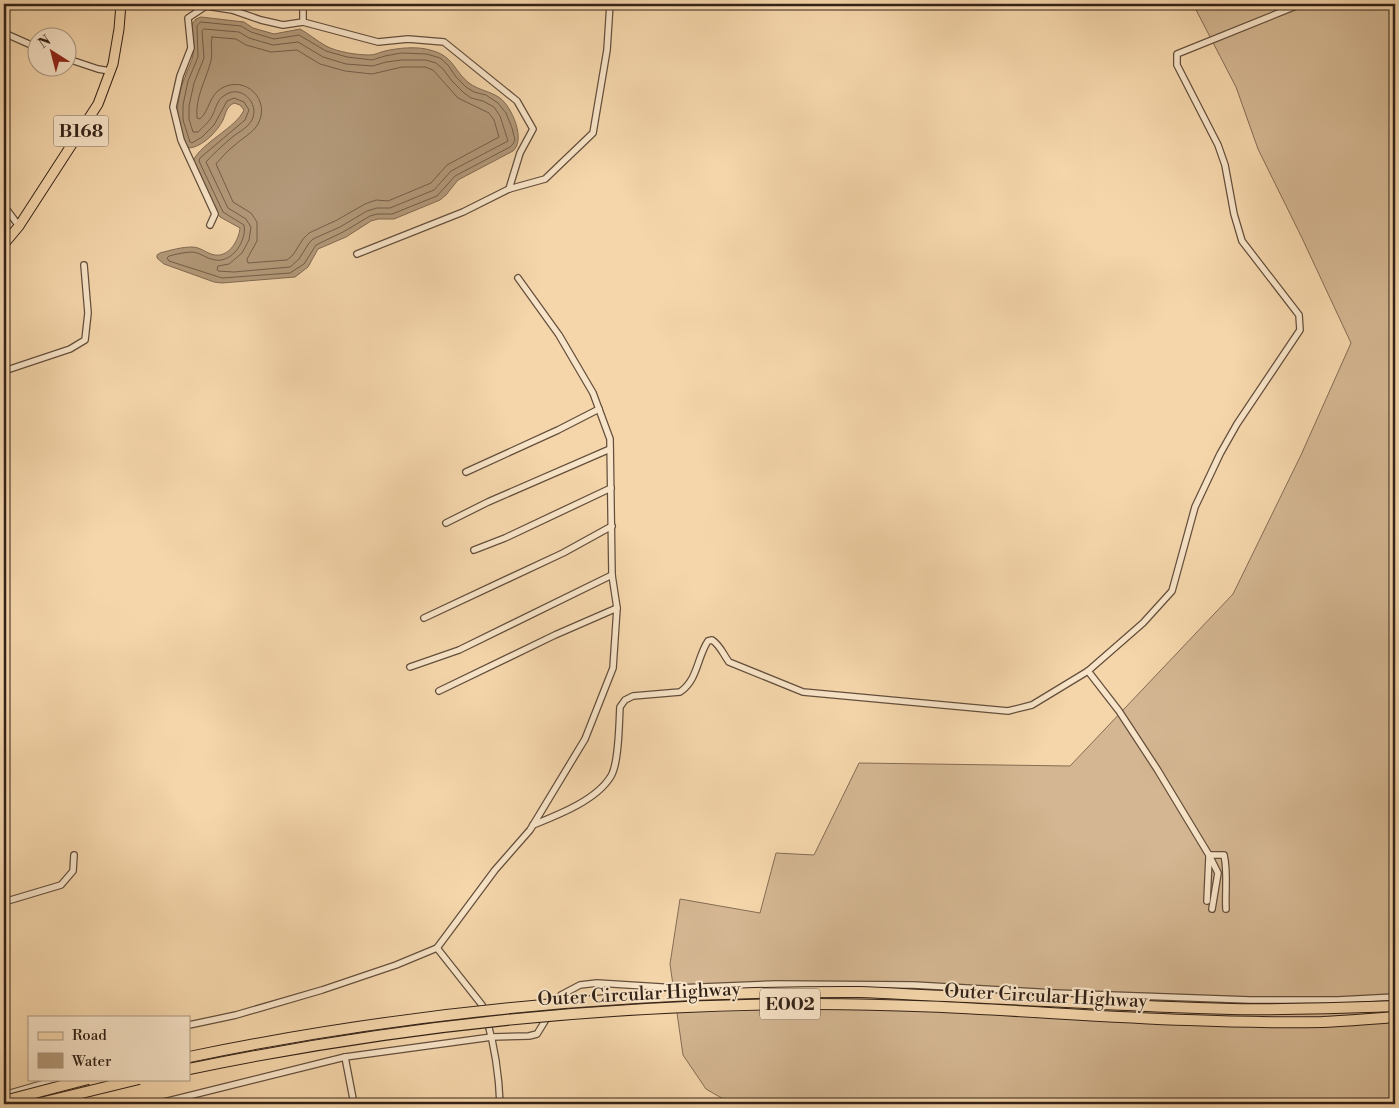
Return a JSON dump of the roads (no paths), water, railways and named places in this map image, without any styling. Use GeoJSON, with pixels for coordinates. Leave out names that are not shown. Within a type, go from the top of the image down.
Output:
{"type":"FeatureCollection","features":[{"type":"Feature","properties":{"kind":"highway","name":"Outer Circular Highway"},"geometry":{"type":"LineString","coordinates":[[190,1057],[334,1030],[402,1020],[562,1002],[657,996],[864,992],[1230,1009],[1395,1006]]}},
{"type":"Feature","properties":{"kind":"highway","name":"Outer Circular Highway"},"geometry":{"type":"LineString","coordinates":[[190,1069],[349,1040],[481,1021],[632,1008],[806,1004],[894,1005],[1236,1022],[1325,1022],[1395,1017]]}},
{"type":"Feature","properties":{"kind":"highway"},"geometry":{"type":"LineString","coordinates":[[4,1101],[84,1080]]}},
{"type":"Feature","properties":{"kind":"highway"},"geometry":{"type":"LineString","coordinates":[[36,1104],[135,1080]]}},
{"type":"Feature","properties":{"kind":"main road","name":"B168"},"geometry":{"type":"LineString","coordinates":[[4,244],[18,226],[98,104],[110,71],[119,29],[121,4]]}},
{"type":"Feature","properties":{"kind":"street"},"geometry":{"type":"LineString","coordinates":[[297,4],[303,6],[303,22]]}},
{"type":"Feature","properties":{"kind":"street"},"geometry":{"type":"LineString","coordinates":[[357,254],[463,212],[509,189],[546,179],[594,133],[607,50],[610,4]]}},
{"type":"Feature","properties":{"kind":"street"},"geometry":{"type":"LineString","coordinates":[[533,825],[568,812],[604,785],[612,776],[615,765],[620,707],[625,700],[633,696],[680,692],[691,681],[708,641],[712,640],[719,644],[722,653],[729,662],[803,692],[1008,711],[1032,706],[1088,671],[1143,623],[1172,591],[1195,507],[1220,454],[1237,424],[1300,330],[1299,315],[1242,241],[1234,214],[1225,165],[1218,145],[1177,65],[1177,54],[1301,4]]}},
{"type":"Feature","properties":{"kind":"street"},"geometry":{"type":"LineString","coordinates":[[210,225],[215,214],[181,140],[173,107],[180,76],[191,48],[188,18],[206,6],[232,10],[283,25],[303,22],[378,42],[408,39],[444,42],[474,64],[517,101],[532,129],[520,153],[509,189]]}},
{"type":"Feature","properties":{"kind":"street"},"geometry":{"type":"LineString","coordinates":[[4,33],[28,44]]}},
{"type":"Feature","properties":{"kind":"street"},"geometry":{"type":"LineString","coordinates":[[78,62],[110,71]]}},
{"type":"Feature","properties":{"kind":"street"},"geometry":{"type":"LineString","coordinates":[[4,206],[18,226]]}},
{"type":"Feature","properties":{"kind":"street"},"geometry":{"type":"LineString","coordinates":[[4,372],[70,349],[85,340],[88,313],[84,266]]}},
{"type":"Feature","properties":{"kind":"street"},"geometry":{"type":"LineString","coordinates":[[190,1025],[236,1015],[322,990],[396,965],[437,948],[495,870],[533,825],[585,739],[613,668],[617,608],[612,574],[610,439],[593,393],[559,335],[518,278]]}},
{"type":"Feature","properties":{"kind":"street"},"geometry":{"type":"LineString","coordinates":[[466,472],[599,409]]}},
{"type":"Feature","properties":{"kind":"street"},"geometry":{"type":"LineString","coordinates":[[446,523],[488,502],[610,449]]}},
{"type":"Feature","properties":{"kind":"street"},"geometry":{"type":"LineString","coordinates":[[474,550],[505,538],[611,488]]}},
{"type":"Feature","properties":{"kind":"street"},"geometry":{"type":"LineString","coordinates":[[424,618],[564,553],[612,526]]}},
{"type":"Feature","properties":{"kind":"street"},"geometry":{"type":"LineString","coordinates":[[410,666],[459,650],[612,574]]}},
{"type":"Feature","properties":{"kind":"street"},"geometry":{"type":"LineString","coordinates":[[439,692],[555,635],[617,608]]}},
{"type":"Feature","properties":{"kind":"street"},"geometry":{"type":"LineString","coordinates":[[1088,671],[1119,712],[1157,769],[1209,855],[1218,874],[1212,909]]}},
{"type":"Feature","properties":{"kind":"street"},"geometry":{"type":"LineString","coordinates":[[1207,901],[1209,855]]}},
{"type":"Feature","properties":{"kind":"street"},"geometry":{"type":"LineString","coordinates":[[1209,855],[1224,855],[1226,865],[1226,909]]}},
{"type":"Feature","properties":{"kind":"street"},"geometry":{"type":"LineString","coordinates":[[4,902],[61,885],[73,872],[74,856]]}},
{"type":"Feature","properties":{"kind":"street"},"geometry":{"type":"LineString","coordinates":[[437,948],[482,1005],[492,1037],[499,1076],[500,1104]]}},
{"type":"Feature","properties":{"kind":"street"},"geometry":{"type":"LineString","coordinates":[[156,1104],[345,1057],[492,1037],[529,1036],[536,1034],[561,995],[580,985],[597,983],[677,988],[776,984],[914,985],[1054,993],[1250,1000],[1338,1000],[1395,997]]}},
{"type":"Feature","properties":{"kind":"street"},"geometry":{"type":"LineString","coordinates":[[345,1057],[354,1104]]}},
{"type":"Feature","properties":{"kind":"street"},"geometry":{"type":"LineString","coordinates":[[4,1095],[56,1080]]}},
{"type":"Feature","properties":{"kind":"street"},"geometry":{"type":"LineString","coordinates":[[31,1087],[48,1104]]}},
{"type":"Feature","properties":{"kind":"water"},"geometry":{"type":"Polygon","coordinates":[[[201,17],[244,22],[253,28],[274,34],[300,29],[331,48],[353,54],[372,55],[402,48],[425,49],[438,53],[449,60],[469,83],[505,102],[516,124],[518,132],[517,146],[513,151],[458,180],[440,200],[394,219],[371,221],[346,237],[318,249],[308,267],[295,277],[222,283],[214,282],[164,264],[157,258],[157,255],[180,248],[195,247],[215,255],[225,253],[236,242],[240,228],[220,217],[193,161],[197,154],[240,117],[244,110],[240,105],[234,103],[229,106],[223,120],[213,134],[199,145],[189,148],[180,133],[178,123],[180,94],[193,55],[192,24],[201,17]]]}}]}
